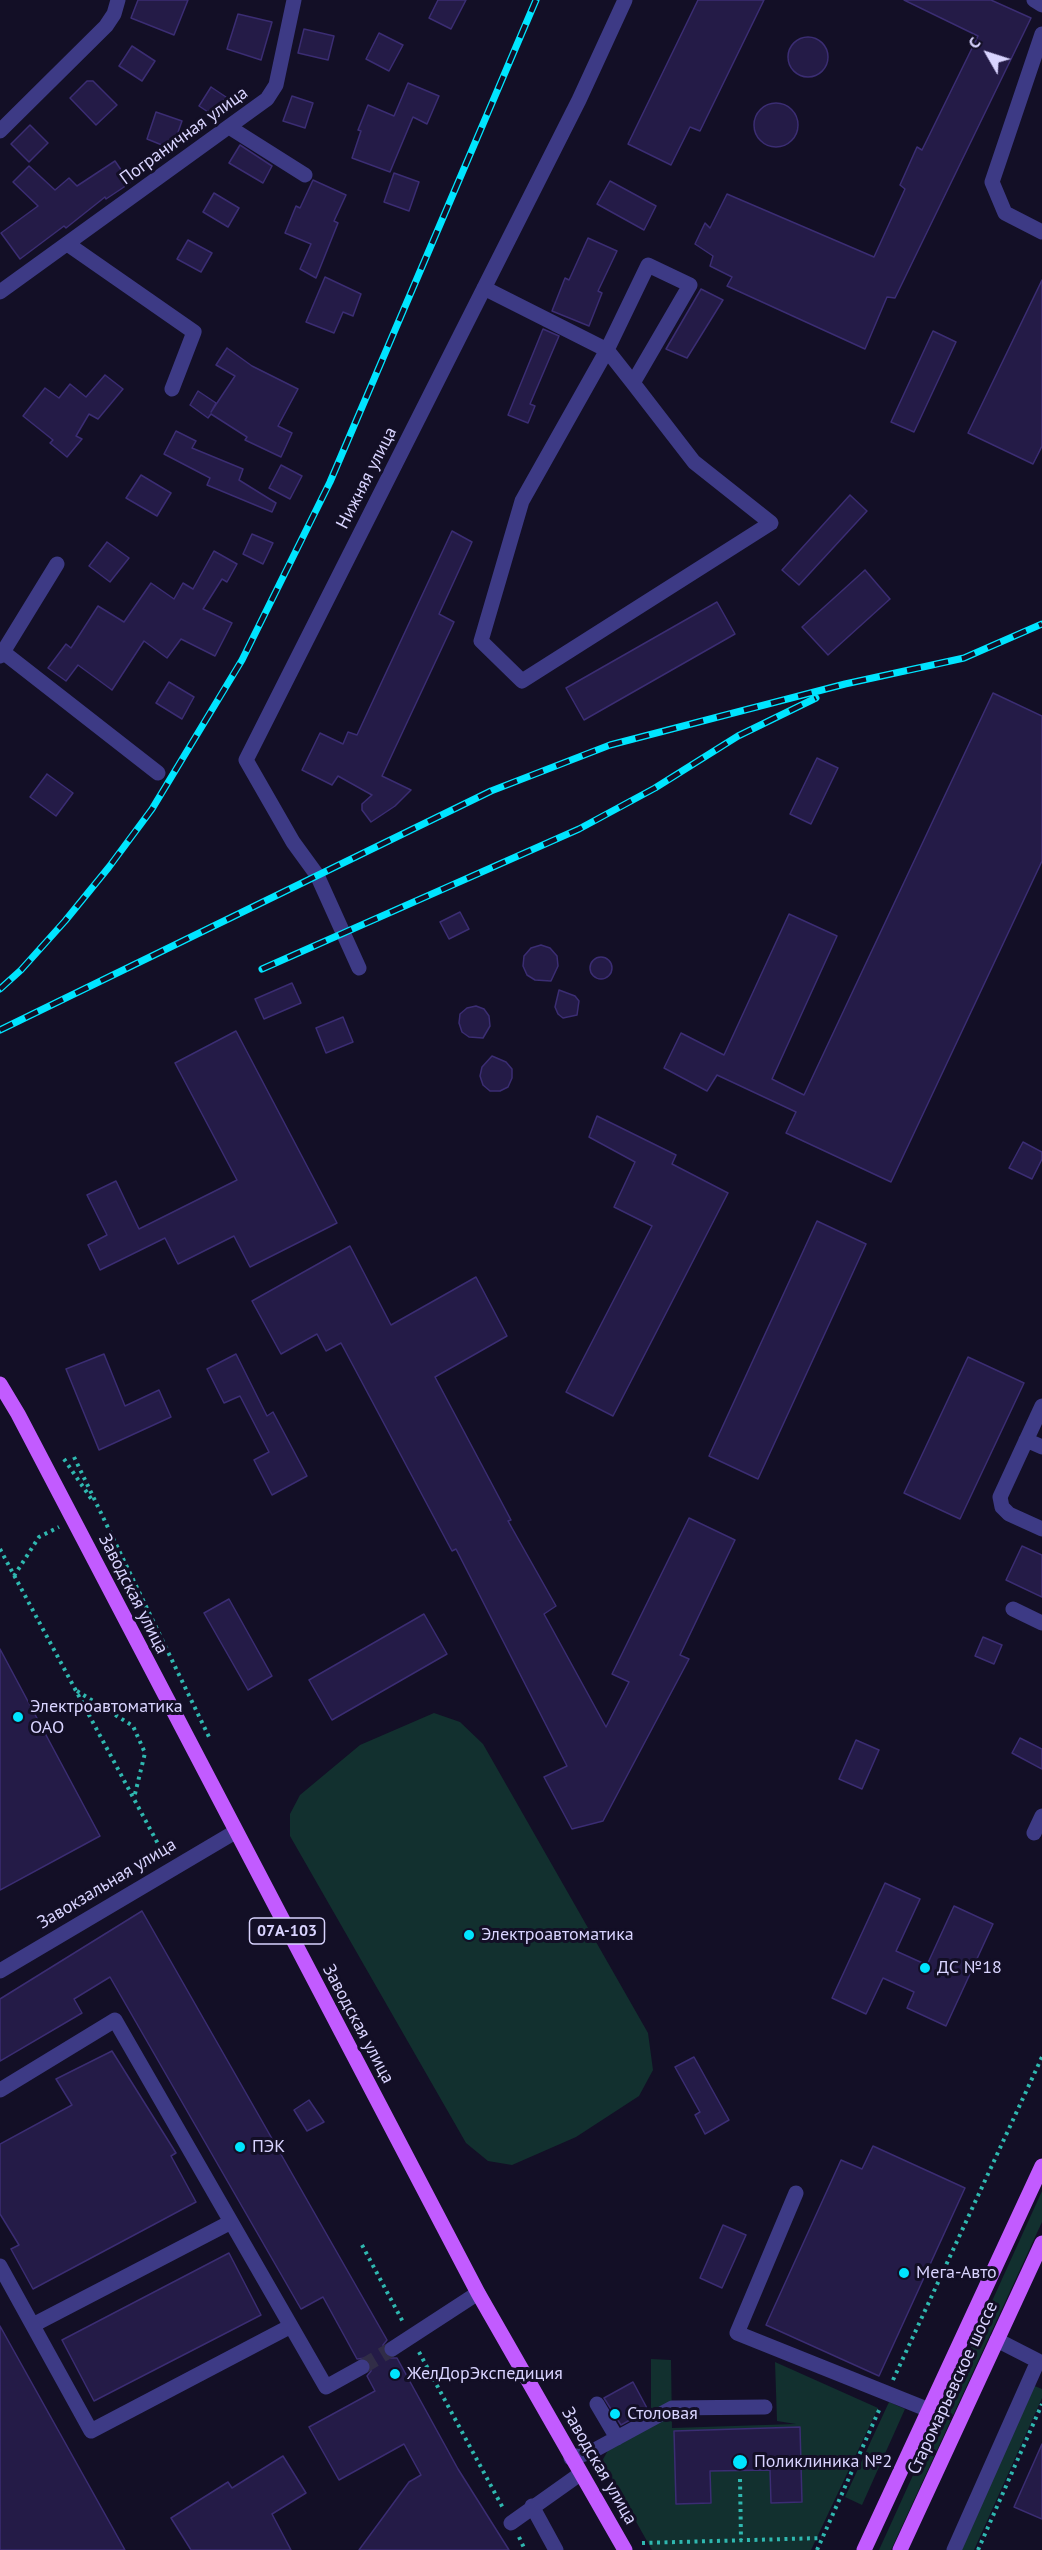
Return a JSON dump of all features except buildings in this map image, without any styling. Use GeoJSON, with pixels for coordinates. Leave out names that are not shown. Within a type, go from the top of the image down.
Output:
{"type":"FeatureCollection","features":[{"type":"Feature","properties":{"kind":"main road","name":"Заводская улица"},"geometry":{"type":"LineString","coordinates":[[0,1384],[18,1414],[478,2293],[625,2550]]}},
{"type":"Feature","properties":{"kind":"main road","name":"Старомарьевское шоссе"},"geometry":{"type":"LineString","coordinates":[[864,2550],[1042,2166]]}},
{"type":"Feature","properties":{"kind":"main road","name":"Старомарьевское шоссе"},"geometry":{"type":"LineString","coordinates":[[900,2550],[1042,2243]]}},
{"type":"Feature","properties":{"kind":"street"},"geometry":{"type":"LineString","coordinates":[[0,131],[106,26],[114,14],[118,0]]}},
{"type":"Feature","properties":{"kind":"street","name":"Пограничная улица"},"geometry":{"type":"LineString","coordinates":[[0,292],[69,245],[273,93],[294,0]]}},
{"type":"Feature","properties":{"kind":"street","name":"Нижняя улица"},"geometry":{"type":"LineString","coordinates":[[359,968],[316,875],[293,842],[246,760],[579,100],[625,0]]}},
{"type":"Feature","properties":{"kind":"street"},"geometry":{"type":"LineString","coordinates":[[1034,0],[1042,5]]}},
{"type":"Feature","properties":{"kind":"street"},"geometry":{"type":"LineString","coordinates":[[1042,34],[992,182],[1005,213],[1042,232]]}},
{"type":"Feature","properties":{"kind":"street"},"geometry":{"type":"LineString","coordinates":[[229,127],[305,175]]}},
{"type":"Feature","properties":{"kind":"street"},"geometry":{"type":"LineString","coordinates":[[69,245],[194,332],[172,389]]}},
{"type":"Feature","properties":{"kind":"street"},"geometry":{"type":"LineString","coordinates":[[484,288],[607,350],[694,462],[771,523],[522,681],[481,641],[522,501],[607,350],[648,264],[690,285],[633,383]]}},
{"type":"Feature","properties":{"kind":"street"},"geometry":{"type":"LineString","coordinates":[[57,564],[2,654],[158,773]]}},
{"type":"Feature","properties":{"kind":"street"},"geometry":{"type":"LineString","coordinates":[[1042,1406],[1000,1497],[1002,1507],[1010,1514],[1042,1529]]}},
{"type":"Feature","properties":{"kind":"street"},"geometry":{"type":"LineString","coordinates":[[1026,1440],[1042,1447]]}},
{"type":"Feature","properties":{"kind":"street"},"geometry":{"type":"LineString","coordinates":[[1013,1609],[1042,1623]]}},
{"type":"Feature","properties":{"kind":"street"},"geometry":{"type":"LineString","coordinates":[[1034,1833],[1042,1816]]}},
{"type":"Feature","properties":{"kind":"street","name":"Завокзальная улица"},"geometry":{"type":"LineString","coordinates":[[0,1971],[235,1832]]}},
{"type":"Feature","properties":{"kind":"street"},"geometry":{"type":"LineString","coordinates":[[0,2090],[115,2020],[326,2387],[362,2367]]}},
{"type":"Feature","properties":{"kind":"street"},"geometry":{"type":"LineString","coordinates":[[796,2193],[737,2333],[929,2410]]}},
{"type":"Feature","properties":{"kind":"street"},"geometry":{"type":"LineString","coordinates":[[33,2325],[231,2222]]}},
{"type":"Feature","properties":{"kind":"street"},"geometry":{"type":"LineString","coordinates":[[0,2266],[91,2431],[291,2326]]}},
{"type":"Feature","properties":{"kind":"street"},"geometry":{"type":"LineString","coordinates":[[392,2349],[478,2293]]}},
{"type":"Feature","properties":{"kind":"street"},"geometry":{"type":"LineString","coordinates":[[954,2550],[1038,2361],[997,2340]]}},
{"type":"Feature","properties":{"kind":"street"},"geometry":{"type":"LineString","coordinates":[[597,2404],[616,2438]]}},
{"type":"Feature","properties":{"kind":"street"},"geometry":{"type":"LineString","coordinates":[[572,2458],[591,2452],[672,2408],[765,2407]]}},
{"type":"Feature","properties":{"kind":"street"},"geometry":{"type":"LineString","coordinates":[[511,2523],[580,2474]]}},
{"type":"Feature","properties":{"kind":"street"},"geometry":{"type":"LineString","coordinates":[[532,2506],[556,2550]]}},
{"type":"Feature","properties":{"kind":"path"},"geometry":{"type":"LineString","coordinates":[[74,1457],[212,1742]]}},
{"type":"Feature","properties":{"kind":"path"},"geometry":{"type":"LineString","coordinates":[[0,1549],[171,1868]]}},
{"type":"Feature","properties":{"kind":"path"},"geometry":{"type":"LineString","coordinates":[[75,1690],[133,1726],[145,1753],[134,1799]]}},
{"type":"Feature","properties":{"kind":"path"},"geometry":{"type":"LineString","coordinates":[[817,2550],[1042,2057]]}},
{"type":"Feature","properties":{"kind":"path"},"geometry":{"type":"LineString","coordinates":[[362,2245],[525,2550]]}},
{"type":"Feature","properties":{"kind":"path"},"geometry":{"type":"LineString","coordinates":[[978,2550],[1042,2404]]}},
{"type":"Feature","properties":{"kind":"path"},"geometry":{"type":"LineString","coordinates":[[740,2479],[741,2540]]}},
{"type":"Feature","properties":{"kind":"path"},"geometry":{"type":"LineString","coordinates":[[637,2533],[646,2550]]}},
{"type":"Feature","properties":{"kind":"path"},"geometry":{"type":"LineString","coordinates":[[642,2543],[822,2538]]}},
{"type":"Feature","properties":{"kind":"green space","name":"Электроавтоматика"},"geometry":{"type":"Polygon","coordinates":[[[434,1713],[460,1722],[483,1744],[648,2033],[653,2070],[639,2096],[576,2137],[512,2165],[488,2161],[466,2143],[290,1836],[290,1814],[300,1795],[360,1745],[434,1713]]]}},
{"type":"Feature","properties":{"kind":"green space"},"geometry":{"type":"Polygon","coordinates":[[[1042,2191],[1042,2222],[891,2550],[879,2550],[1042,2191]]]}},
{"type":"Feature","properties":{"kind":"green space"},"geometry":{"type":"Polygon","coordinates":[[[651,2359],[671,2360],[672,2428],[796,2424],[777,2421],[775,2362],[878,2408],[811,2550],[652,2550],[602,2461],[620,2429],[651,2412],[651,2359]]]}},
{"type":"Feature","properties":{"kind":"green space"},"geometry":{"type":"Polygon","coordinates":[[[1032,2385],[1042,2389],[1042,2398],[974,2550],[959,2550],[1032,2385]]]}},
{"type":"Feature","properties":{"kind":"green space"},"geometry":{"type":"Polygon","coordinates":[[[889,2402],[905,2409],[862,2505],[845,2497],[889,2402]]]}},
{"type":"Feature","properties":{"kind":"tunnel"},"geometry":{"type":"LineString","coordinates":[[362,2367],[392,2349]]}},
{"type":"Feature","properties":{"kind":"railway"},"geometry":{"type":"LineString","coordinates":[[0,989],[21,970],[65,921],[152,809],[242,660],[330,482],[536,0]]}},
{"type":"Feature","properties":{"kind":"railway"},"geometry":{"type":"LineString","coordinates":[[0,1030],[491,791],[610,745],[845,684],[964,658],[1042,624]]}},
{"type":"Feature","properties":{"kind":"railway"},"geometry":{"type":"LineString","coordinates":[[262,969],[579,829],[655,788],[738,736],[816,698]]}},
{"type":"Feature","properties":{"kind":"place","name":"Электроавтоматика ОАО"},"geometry":{"type":"Point","coordinates":[18,1717]}},
{"type":"Feature","properties":{"kind":"place","name":"Электроавтоматика"},"geometry":{"type":"Point","coordinates":[469,1935]}},
{"type":"Feature","properties":{"kind":"place","name":"ДС №18"},"geometry":{"type":"Point","coordinates":[925,1968]}},
{"type":"Feature","properties":{"kind":"place","name":"ПЭК"},"geometry":{"type":"Point","coordinates":[240,2147]}},
{"type":"Feature","properties":{"kind":"place","name":"Мега-Авто"},"geometry":{"type":"Point","coordinates":[904,2273]}},
{"type":"Feature","properties":{"kind":"place","name":"ЖелДорЭкспедиция"},"geometry":{"type":"Point","coordinates":[395,2374]}},
{"type":"Feature","properties":{"kind":"place","name":"Столовая"},"geometry":{"type":"Point","coordinates":[615,2414]}},
{"type":"Feature","properties":{"kind":"place","name":"Поликлиника №2"},"geometry":{"type":"Point","coordinates":[740,2462]}}]}
